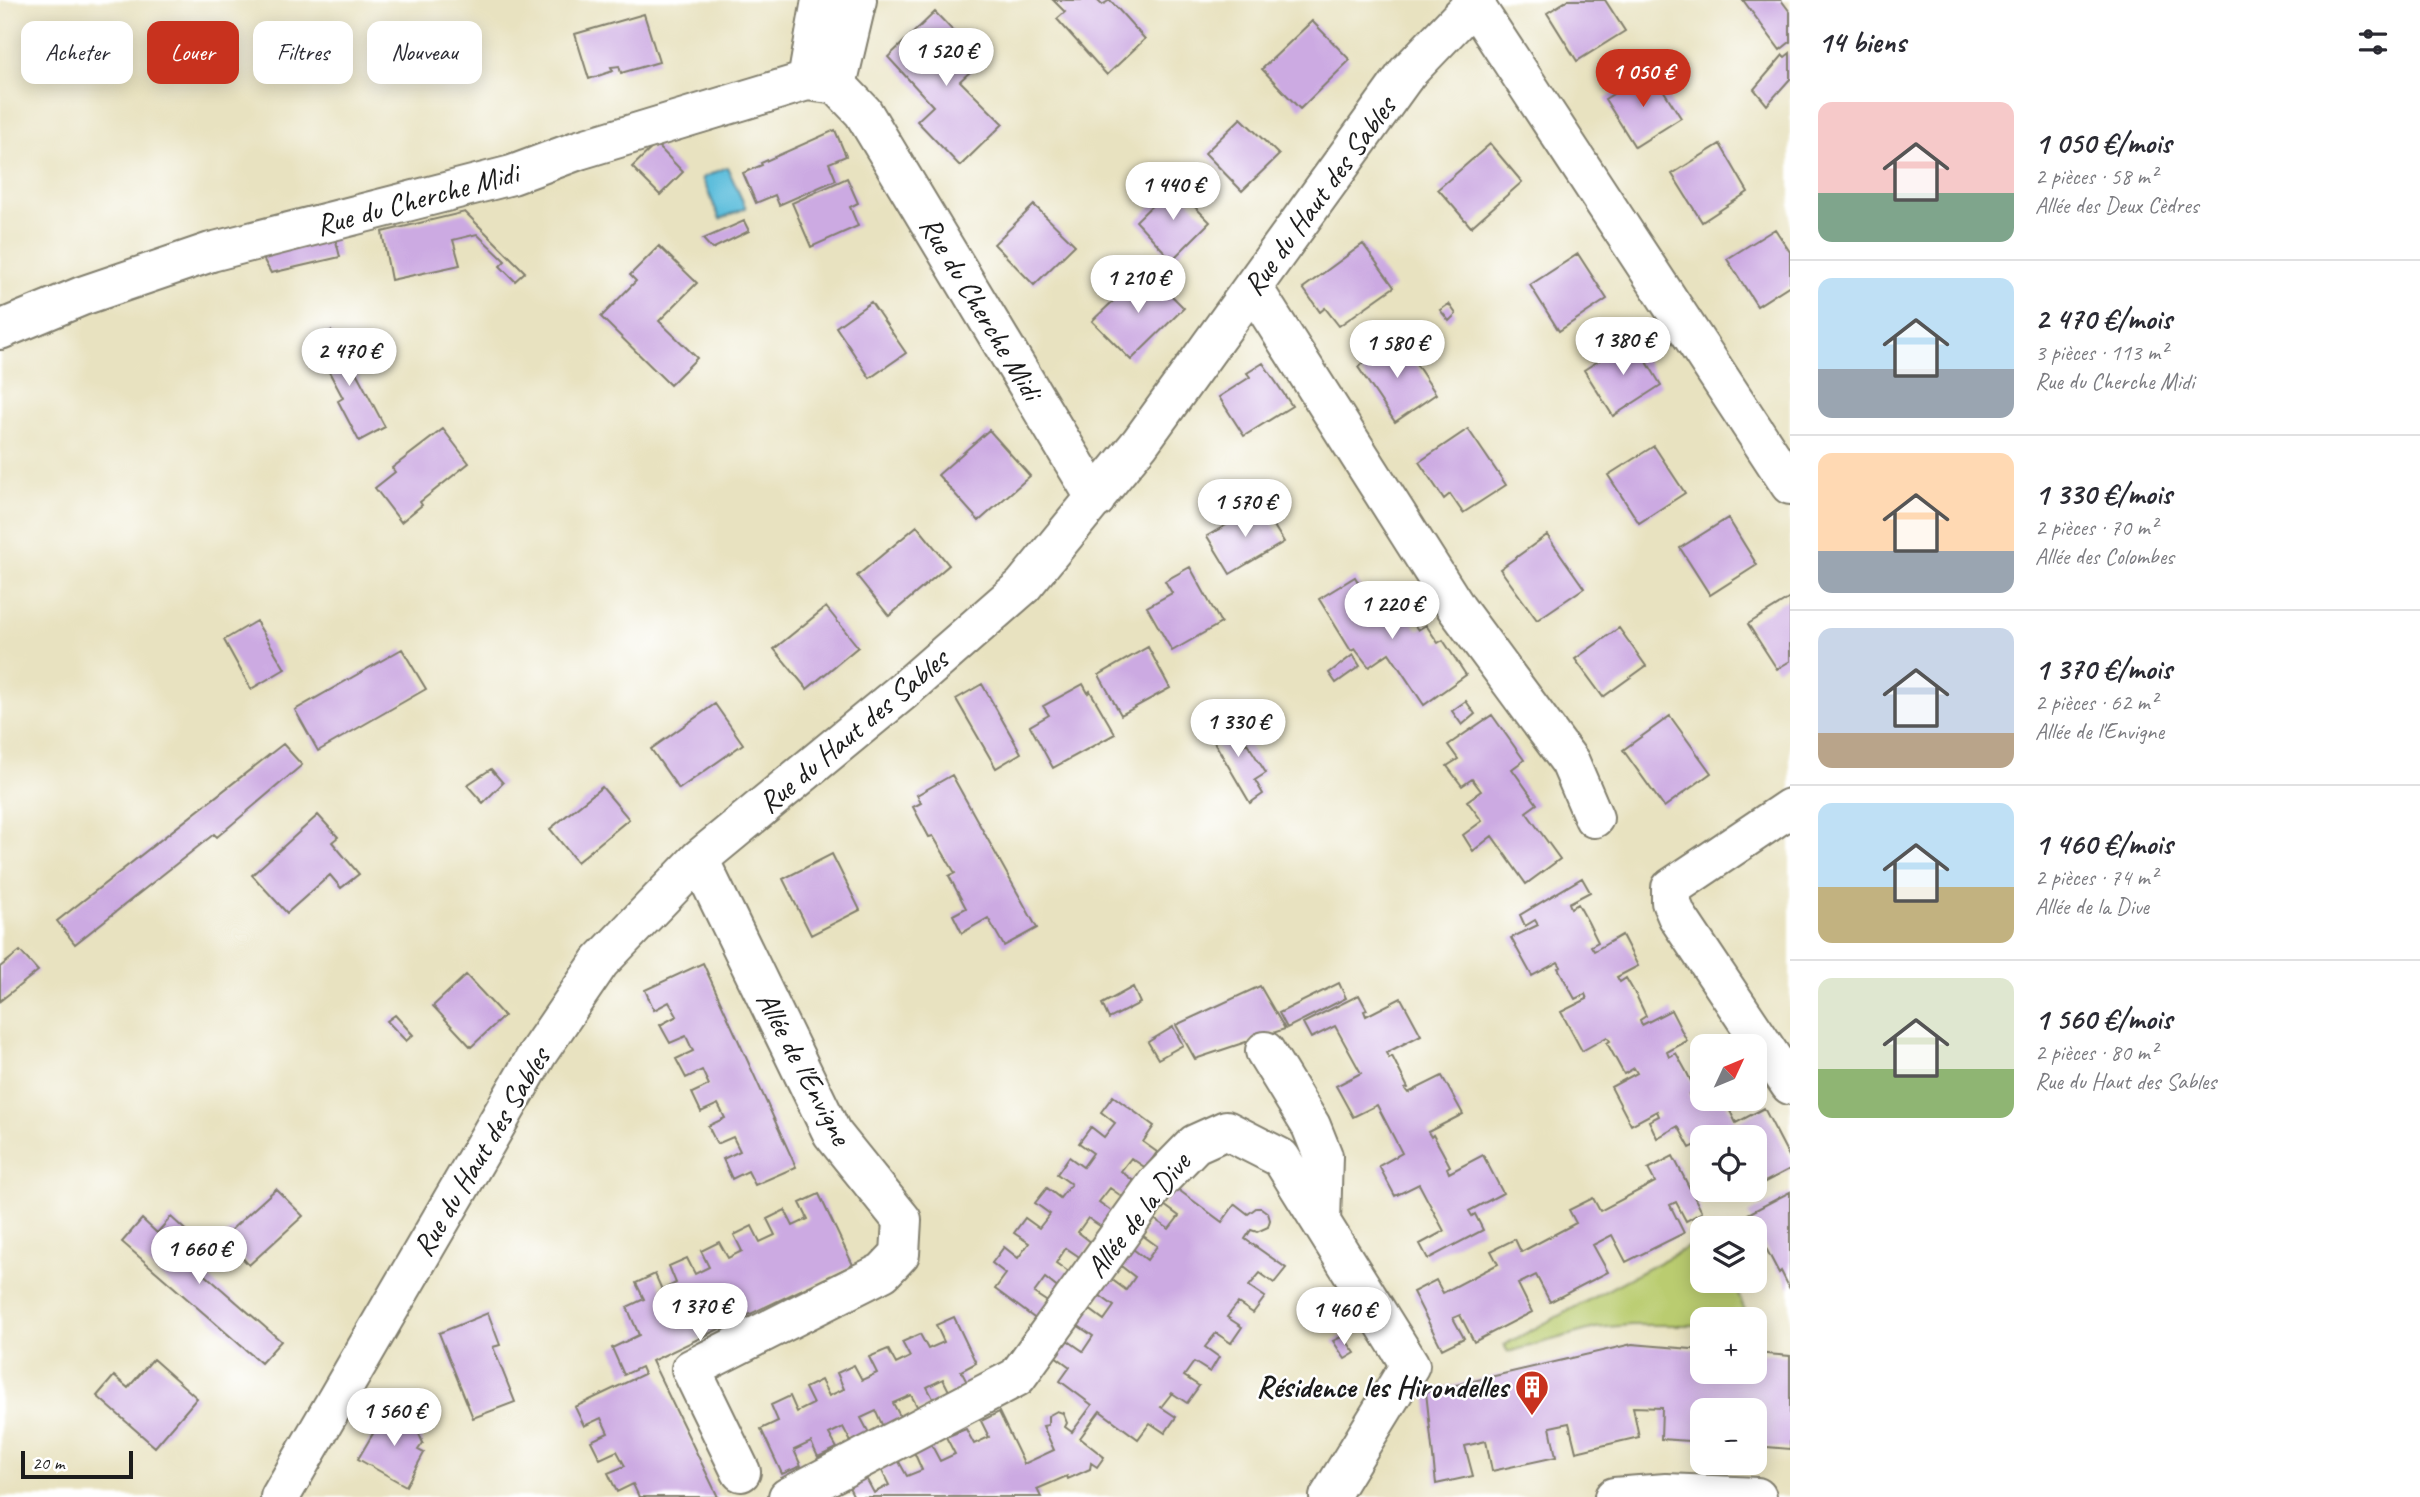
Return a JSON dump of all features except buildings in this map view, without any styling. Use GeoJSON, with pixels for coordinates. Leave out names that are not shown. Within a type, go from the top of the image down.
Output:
{"type":"FeatureCollection","features":[{"type":"Feature","properties":{"kind":"street"},"geometry":{"type":"LineString","coordinates":[[821,0],[822,83]]}},
{"type":"Feature","properties":{"kind":"street"},"geometry":{"type":"LineString","coordinates":[[822,83],[858,0]]}},
{"type":"Feature","properties":{"kind":"street"},"geometry":{"type":"LineString","coordinates":[[1475,2],[1790,485]]}},
{"type":"Feature","properties":{"kind":"street","name":"Rue du Haut des Sables"},"geometry":{"type":"LineString","coordinates":[[281,1497],[538,1053],[600,962],[699,859],[903,691],[1023,586],[1140,443],[1407,73],[1475,2]]}},
{"type":"Feature","properties":{"kind":"street","name":"Rue du Cherche Midi"},"geometry":{"type":"LineString","coordinates":[[0,330],[82,296],[200,256],[512,175],[579,150],[822,83],[863,112],[1096,499]]}},
{"type":"Feature","properties":{"kind":"street"},"geometry":{"type":"LineString","coordinates":[[1253,288],[1457,609],[1570,762],[1594,818]]}},
{"type":"Feature","properties":{"kind":"street"},"geometry":{"type":"LineString","coordinates":[[1790,808],[1671,888],[1671,902],[1678,916],[1790,1085]]}},
{"type":"Feature","properties":{"kind":"street","name":"Allée de l'Envigne"},"geometry":{"type":"LineString","coordinates":[[699,859],[832,1133],[902,1220],[900,1254],[883,1272],[691,1369],[741,1472]]}},
{"type":"Feature","properties":{"kind":"street"},"geometry":{"type":"LineString","coordinates":[[1265,1051],[1311,1126],[1323,1156],[1321,1222]]}},
{"type":"Feature","properties":{"kind":"street","name":"Allée de la Dive"},"geometry":{"type":"LineString","coordinates":[[788,1497],[1017,1377],[1156,1184],[1195,1144],[1226,1130],[1282,1158],[1410,1365],[1329,1497]]}},
{"type":"Feature","properties":{"kind":"street"},"geometry":{"type":"LineString","coordinates":[[1614,1497],[1666,1493],[1757,1497]]}},
{"type":"Feature","properties":{"kind":"green space"},"geometry":{"type":"Polygon","coordinates":[[[1690,1246],[1690,1293],[1737,1293],[1744,1307],[1690,1307],[1690,1325],[1595,1328],[1508,1352],[1504,1345],[1690,1246]]]}},
{"type":"Feature","properties":{"kind":"water"},"geometry":{"type":"Polygon","coordinates":[[[727,167],[746,208],[720,219],[702,178],[727,167]]]}},
{"type":"Feature","properties":{"kind":"place","name":"Résidence les Hirondelles"},"geometry":{"type":"Point","coordinates":[1532,1417]}}]}
